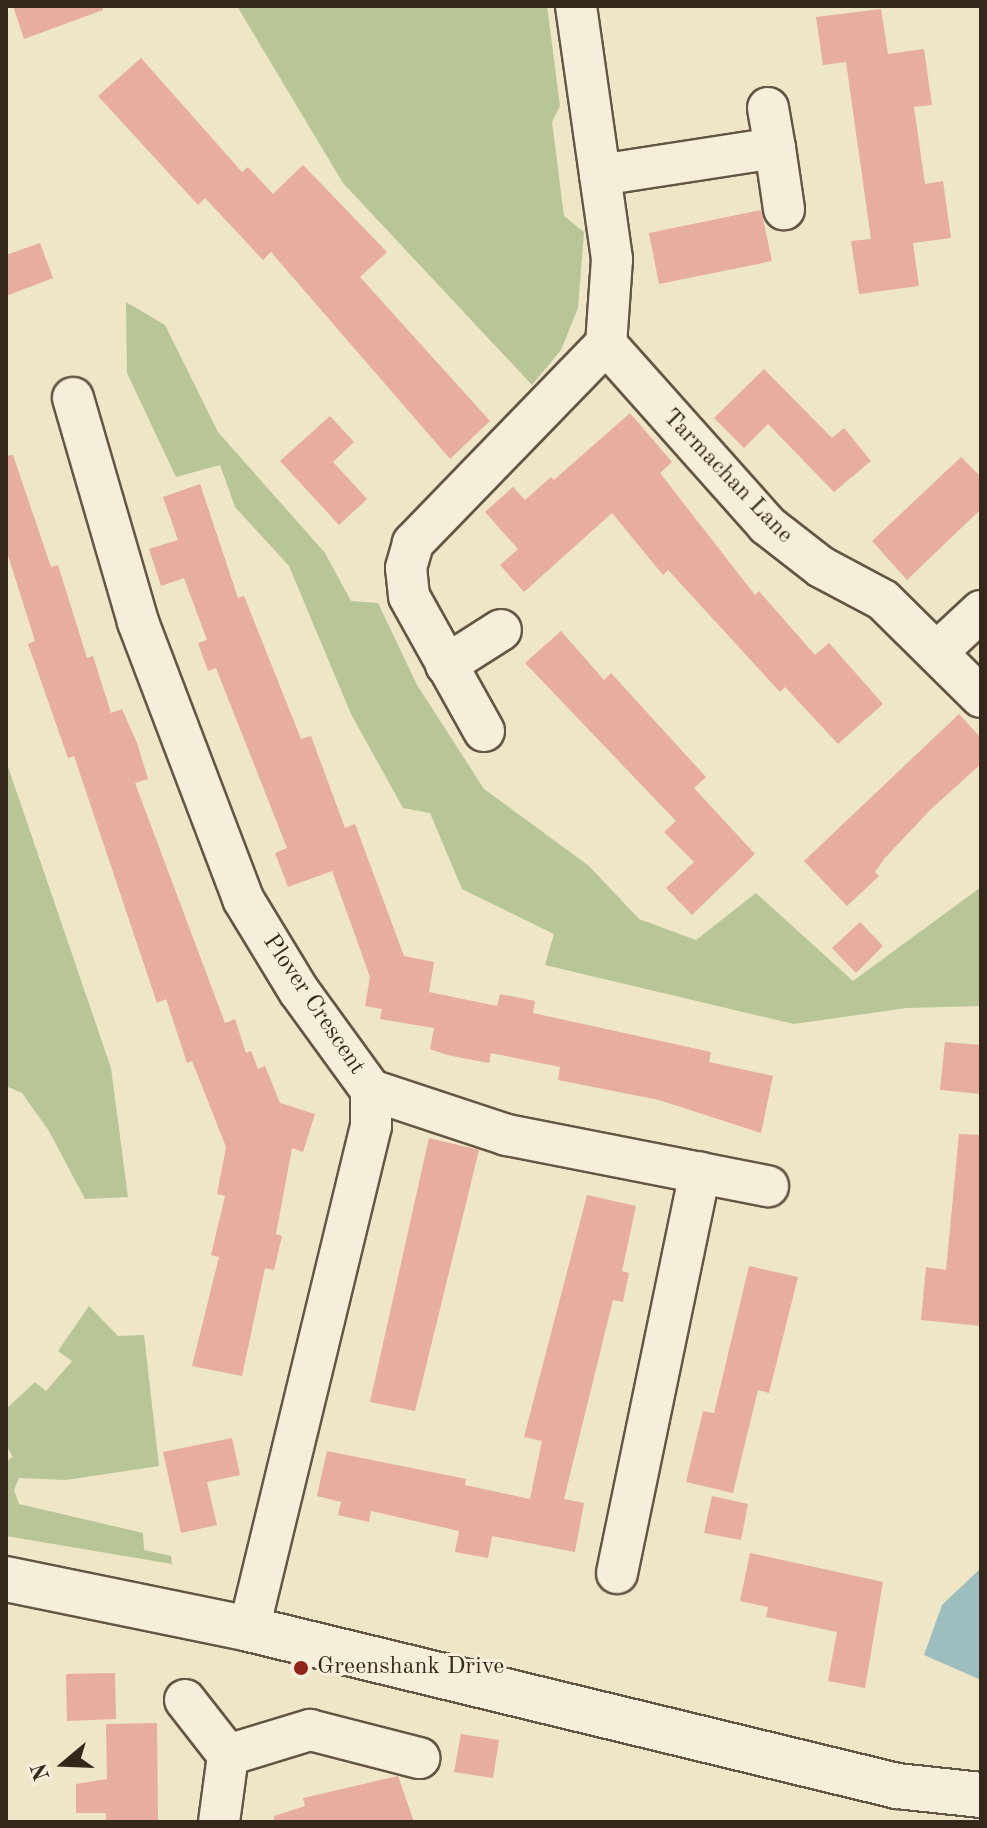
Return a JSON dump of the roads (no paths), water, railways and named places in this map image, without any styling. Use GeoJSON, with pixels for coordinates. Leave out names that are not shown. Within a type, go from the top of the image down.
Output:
{"type":"FeatureCollection","features":[{"type":"Feature","properties":{"kind":"street"},"geometry":{"type":"LineString","coordinates":[[484,731],[409,596],[406,568],[413,543],[606,344],[612,259],[576,6]]}},
{"type":"Feature","properties":{"kind":"street"},"geometry":{"type":"LineString","coordinates":[[768,108],[784,209]]}},
{"type":"Feature","properties":{"kind":"street"},"geometry":{"type":"LineString","coordinates":[[600,175],[775,148]]}},
{"type":"Feature","properties":{"kind":"street","name":"Tarmachan Lane"},"geometry":{"type":"LineString","coordinates":[[606,344],[767,525],[821,567],[883,600],[981,697]]}},
{"type":"Feature","properties":{"kind":"street","name":"Plover Crescent"},"geometry":{"type":"LineString","coordinates":[[73,398],[138,622],[243,899],[299,991],[371,1090],[371,1126],[249,1629]]}},
{"type":"Feature","properties":{"kind":"street"},"geometry":{"type":"LineString","coordinates":[[937,652],[981,611]]}},
{"type":"Feature","properties":{"kind":"street"},"geometry":{"type":"LineString","coordinates":[[446,665],[501,630]]}},
{"type":"Feature","properties":{"kind":"street"},"geometry":{"type":"LineString","coordinates":[[371,1090],[507,1135],[768,1186]]}},
{"type":"Feature","properties":{"kind":"street"},"geometry":{"type":"LineString","coordinates":[[617,1573],[700,1173]]}},
{"type":"Feature","properties":{"kind":"street"},"geometry":{"type":"LineString","coordinates":[[6,1579],[249,1629],[897,1786],[981,1795]]}},
{"type":"Feature","properties":{"kind":"street"},"geometry":{"type":"LineString","coordinates":[[185,1700],[228,1755],[219,1822]]}},
{"type":"Feature","properties":{"kind":"street"},"geometry":{"type":"LineString","coordinates":[[228,1755],[310,1730],[419,1758]]}},
{"type":"Feature","properties":{"kind":"street"},"geometry":{"type":"LineString","coordinates":[[897,1786],[948,1822]]}},
{"type":"Feature","properties":{"kind":"water"},"geometry":{"type":"Polygon","coordinates":[[[981,1568],[981,1680],[924,1655],[942,1605],[981,1568]]]}},
{"type":"Feature","properties":{"kind":"place","name":"Greenshank Drive"},"geometry":{"type":"Point","coordinates":[301,1668]}}]}
